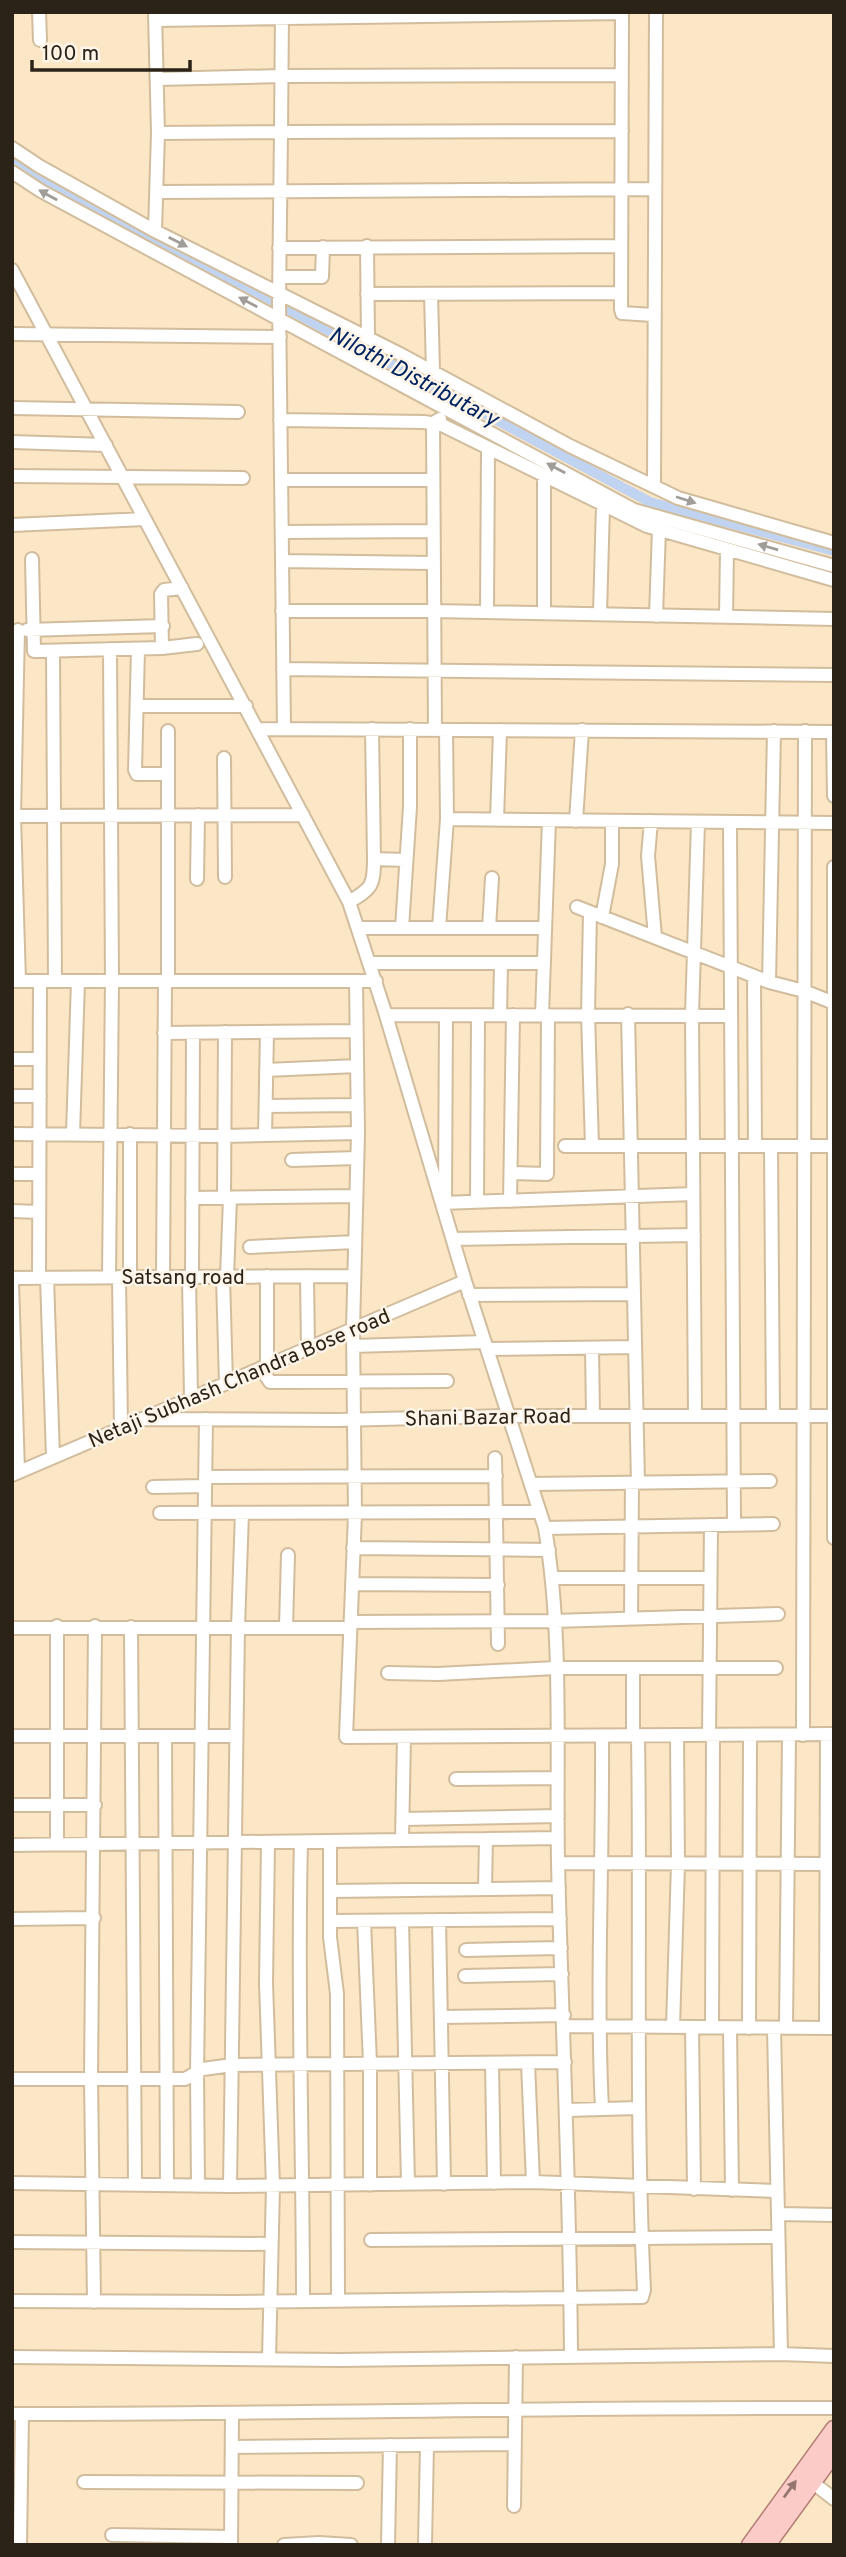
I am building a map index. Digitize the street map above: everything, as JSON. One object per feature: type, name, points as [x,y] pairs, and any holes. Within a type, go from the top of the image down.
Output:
[{"type":"main road","points":[[750,2545],[834,2429]]},
{"type":"main road","points":[[767,2545],[834,2453]]},
{"type":"street","points":[[39,12],[40,40]]},
{"type":"street","points":[[654,486],[656,12]]},
{"type":"street","points":[[155,231],[158,133],[155,16],[622,13],[622,313],[653,315]]},
{"type":"street","points":[[282,15],[279,306],[284,729]]},
{"type":"street","points":[[157,79],[622,75]]},
{"type":"street","points":[[158,133],[622,131]]},
{"type":"street","points":[[12,148],[155,231],[454,413],[634,510],[834,566]]},
{"type":"street","points":[[12,172],[41,191],[279,306],[368,337],[570,446],[678,499],[834,544]]},
{"type":"street","points":[[157,192],[654,189]]},
{"type":"street","points":[[367,246],[368,337]]},
{"type":"street","points":[[279,248],[621,246]]},
{"type":"street","points":[[280,277],[322,277],[323,247]]},
{"type":"street","points":[[12,270],[349,902],[387,1016],[469,1295],[545,1528],[552,1578],[554,1621],[558,1863],[571,2239],[571,2356]]},
{"type":"street","points":[[368,294],[620,293]]},
{"type":"street","points":[[431,294],[433,371]]},
{"type":"street","points":[[12,334],[280,337]]},
{"type":"street","points":[[12,408],[238,412]]},
{"type":"street","points":[[433,423],[454,413]]},
{"type":"street","points":[[281,420],[442,425],[603,505],[659,529],[834,580]]},
{"type":"street","points":[[433,423],[434,670],[447,819],[439,928]]},
{"type":"street","points":[[12,442],[106,446]]},
{"type":"street","points":[[487,612],[488,449]]},
{"type":"street","points":[[12,476],[243,478]]},
{"type":"street","points":[[544,476],[544,613]]},
{"type":"street","points":[[281,480],[433,480]]},
{"type":"street","points":[[600,614],[603,505]]},
{"type":"street","points":[[12,525],[145,519]]},
{"type":"street","points":[[656,616],[659,529]]},
{"type":"street","points":[[282,532],[433,531]]},
{"type":"street","points":[[726,617],[727,550]]},
{"type":"street","points":[[32,559],[34,651],[197,645]]},
{"type":"street","points":[[282,561],[433,563]]},
{"type":"street","points":[[162,648],[161,594],[164,590],[182,588]]},
{"type":"street","points":[[282,611],[434,611],[834,619]]},
{"type":"street","points":[[163,626],[15,630],[15,981],[376,981]]},
{"type":"street","points":[[110,649],[110,1134],[120,1277],[121,1428]]},
{"type":"street","points":[[138,649],[135,770],[137,774],[168,774]]},
{"type":"street","points":[[53,651],[55,981]]},
{"type":"street","points":[[283,669],[834,675]]},
{"type":"street","points":[[137,706],[246,706]]},
{"type":"street","points":[[258,729],[833,732],[834,796]]},
{"type":"street","points":[[349,902],[374,881],[372,729]]},
{"type":"street","points":[[402,928],[410,807],[410,729]]},
{"type":"street","points":[[497,820],[500,730]]},
{"type":"street","points":[[576,821],[582,730]]},
{"type":"street","points":[[163,1277],[162,1134],[168,731]]},
{"type":"street","points":[[769,982],[774,731]]},
{"type":"street","points":[[803,1735],[805,731]]},
{"type":"street","points":[[223,758],[225,877]]},
{"type":"street","points":[[13,816],[303,815]]},
{"type":"street","points":[[197,879],[198,816]]},
{"type":"street","points":[[447,819],[834,822]]},
{"type":"street","points":[[511,1173],[547,1174],[544,963],[549,821]]},
{"type":"street","points":[[592,1146],[588,1014],[596,914],[612,864],[612,821]]},
{"type":"street","points":[[651,821],[648,856],[655,937]]},
{"type":"street","points":[[695,1416],[692,1015],[698,822]]},
{"type":"street","points":[[730,822],[736,1482],[734,1525]]},
{"type":"street","points":[[374,859],[406,860]]},
{"type":"street","points":[[834,867],[834,1538]]},
{"type":"street","points":[[489,928],[492,878]]},
{"type":"street","points":[[577,907],[769,982],[804,991],[833,1003]]},
{"type":"street","points":[[359,928],[545,928]]},
{"type":"street","points":[[370,963],[544,963]]},
{"type":"street","points":[[501,963],[506,1015],[510,1200]]},
{"type":"street","points":[[754,976],[755,1146]]},
{"type":"street","points":[[40,981],[39,1212],[53,1457]]},
{"type":"street","points":[[73,1134],[78,981]]},
{"type":"street","points":[[356,981],[358,1133],[353,1329],[355,1514],[346,1737],[830,1735],[830,2028],[598,2026],[564,2020],[442,2017]]},
{"type":"street","points":[[628,1014],[636,1416],[631,1527],[631,1619]]},
{"type":"street","points":[[443,1203],[446,1015]]},
{"type":"street","points":[[477,1202],[478,1015]]},
{"type":"street","points":[[387,1016],[731,1016]]},
{"type":"street","points":[[164,1033],[356,1031]]},
{"type":"street","points":[[191,1398],[193,1032]]},
{"type":"street","points":[[225,1032],[223,1136],[227,1198],[226,1383]]},
{"type":"street","points":[[265,1135],[267,1032]]},
{"type":"street","points":[[12,1059],[40,1059]]},
{"type":"street","points":[[266,1070],[357,1066]]},
{"type":"street","points":[[12,1096],[40,1096]]},
{"type":"street","points":[[266,1106],[357,1105]]},
{"type":"street","points":[[12,1134],[223,1136],[358,1133]]},
{"type":"street","points":[[120,1277],[130,1134]]},
{"type":"street","points":[[565,1146],[833,1146]]},
{"type":"street","points":[[771,1146],[773,1416]]},
{"type":"street","points":[[292,1160],[357,1158]]},
{"type":"street","points":[[12,1174],[39,1174]]},
{"type":"street","points":[[443,1203],[693,1194]]},
{"type":"street","points":[[192,1198],[356,1196]]},
{"type":"street","points":[[12,1211],[39,1212]]},
{"type":"street","points":[[453,1239],[694,1235]]},
{"type":"street","points":[[250,1247],[355,1242]]},
{"type":"street","points":[[267,1276],[264,1367],[270,1382],[446,1381]]},
{"type":"street","points":[[307,1276],[308,1348]]},
{"type":"street","name":"Satsang road","points":[[12,1280],[354,1276]]},
{"type":"street","points":[[12,1280],[15,1474]]},
{"type":"street","name":"Netaji Subhash Chandra Bose road","points":[[15,1474],[465,1281]]},
{"type":"street","points":[[469,1295],[634,1294]]},
{"type":"street","points":[[353,1346],[635,1347]]},
{"type":"street","points":[[592,1348],[593,1416]]},
{"type":"street","name":"Shani Bazar Road","points":[[142,1419],[833,1416]]},
{"type":"street","points":[[198,2186],[197,2073],[206,1419]]},
{"type":"street","points":[[495,1458],[498,1644]]},
{"type":"street","points":[[153,1487],[205,1481],[355,1476],[496,1476]]},
{"type":"street","points":[[531,1484],[770,1481]]},
{"type":"street","points":[[160,1513],[540,1513]]},
{"type":"street","points":[[230,2186],[242,1513]]},
{"type":"street","points":[[545,1528],[773,1524]]},
{"type":"street","points":[[711,1525],[714,1864],[712,2028]]},
{"type":"street","points":[[354,1548],[549,1550]]},
{"type":"street","points":[[286,1627],[288,1555]]},
{"type":"street","points":[[552,1578],[710,1578]]},
{"type":"street","points":[[352,1584],[498,1585]]},
{"type":"street","points":[[12,1628],[286,1627],[778,1614]]},
{"type":"street","points":[[57,1626],[57,1844]]},
{"type":"street","points":[[94,2302],[91,2079],[95,1626]]},
{"type":"street","points":[[131,1626],[135,2185]]},
{"type":"street","points":[[388,1673],[438,1674],[555,1668],[776,1668]]},
{"type":"street","points":[[12,2301],[269,2302],[642,2297],[644,2290],[638,2026],[640,1864],[633,1668]]},
{"type":"street","points":[[749,2028],[750,1735]]},
{"type":"street","points":[[781,2354],[777,2191],[780,2028],[788,1864],[789,1735]]},
{"type":"street","points":[[12,1736],[236,1736]]},
{"type":"street","points":[[165,1736],[167,2185]]},
{"type":"street","points":[[673,2027],[678,1864],[677,1736]]},
{"type":"street","points":[[402,1840],[404,1737]]},
{"type":"street","points":[[602,2109],[598,2026],[603,1863],[603,1737]]},
{"type":"street","points":[[456,1779],[557,1778]]},
{"type":"street","points":[[12,1805],[94,1805]]},
{"type":"street","points":[[403,1819],[558,1816]]},
{"type":"street","points":[[12,1845],[558,1838]]},
{"type":"street","points":[[485,1839],[485,1889]]},
{"type":"street","points":[[330,1841],[330,1921],[337,1994],[338,2301]]},
{"type":"street","points":[[268,1842],[266,1983],[272,2186],[269,2359]]},
{"type":"street","points":[[301,1842],[298,1952],[302,2064],[303,2301]]},
{"type":"street","points":[[558,1863],[830,1864]]},
{"type":"street","points":[[330,1891],[559,1888]]},
{"type":"street","points":[[12,1919],[94,1918]]},
{"type":"street","points":[[330,1921],[560,1919]]},
{"type":"street","points":[[439,1920],[444,2183]]},
{"type":"street","points":[[364,1921],[370,2063],[370,2185]]},
{"type":"street","points":[[402,1921],[408,2184]]},
{"type":"street","points":[[466,1950],[561,1948]]},
{"type":"street","points":[[465,1976],[562,1974]]},
{"type":"street","points":[[692,2027],[694,2189]]},
{"type":"street","points":[[730,2028],[732,2190]]},
{"type":"street","points":[[12,2079],[185,2079],[203,2069],[232,2066],[565,2062]]},
{"type":"street","points":[[492,2063],[494,2183]]},
{"type":"street","points":[[528,2063],[533,2182]]},
{"type":"street","points":[[567,2110],[639,2108]]},
{"type":"street","points":[[12,2183],[272,2186],[533,2182],[777,2191]]},
{"type":"street","points":[[778,2214],[834,2215]]},
{"type":"street","points":[[371,2240],[778,2237]]},
{"type":"street","points":[[12,2242],[271,2244]]},
{"type":"street","points":[[12,2357],[269,2359],[781,2354],[834,2356]]},
{"type":"street","points":[[514,2506],[516,2357]]},
{"type":"street","points":[[20,2545],[16,2530],[17,2414],[515,2408],[834,2408]]},
{"type":"street","points":[[112,2535],[231,2541],[232,2413]]},
{"type":"street","points":[[232,2447],[515,2444]]},
{"type":"street","points":[[388,2545],[390,2445]]},
{"type":"street","points":[[425,2545],[427,2445]]},
{"type":"street","points":[[84,2482],[357,2483]]},
{"type":"street","points":[[812,2482],[834,2498]]},
{"type":"street","points":[[284,2545],[351,2545]]},
{"type":"waterway","name":"Nilothi Distributary","points":[[12,156],[51,183],[650,502],[834,551]]}]
